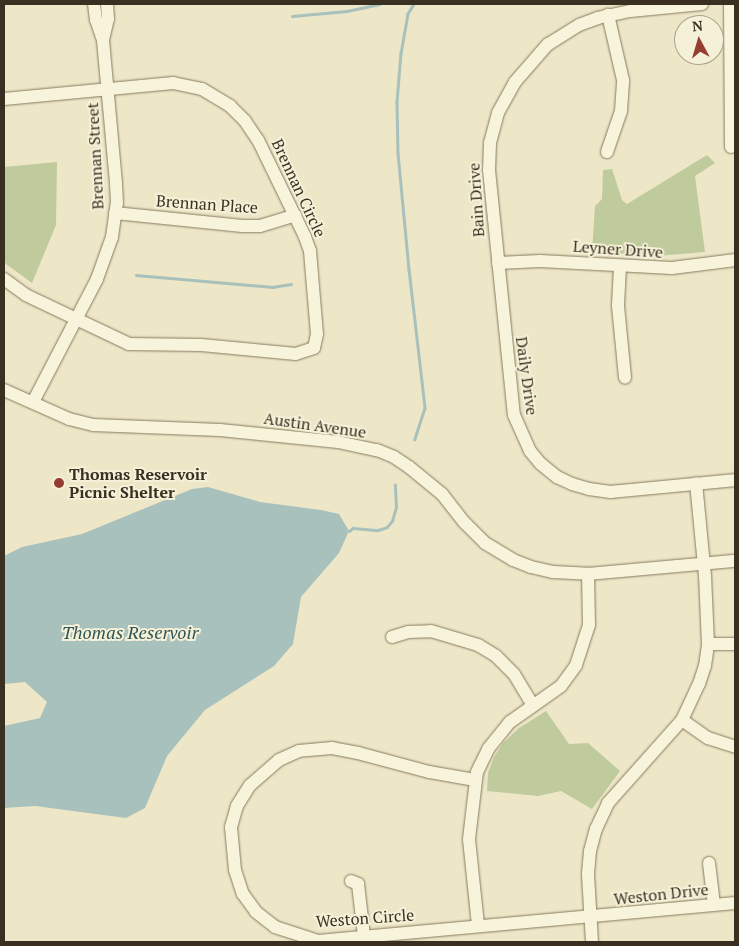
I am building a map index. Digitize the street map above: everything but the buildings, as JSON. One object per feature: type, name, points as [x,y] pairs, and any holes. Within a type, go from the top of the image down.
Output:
[{"type":"street","name":"Brennan Street","points":[[33,402],[105,263],[115,213],[116,183],[108,89],[103,40],[96,20],[94,4]]},
{"type":"street","name":"Brennan Street","points":[[103,40],[108,19],[107,4]]},
{"type":"street","name":"Bain Drive","points":[[498,263],[488,170],[490,143],[498,114],[515,82],[548,44],[579,25],[608,15],[630,11],[702,4]]},
{"type":"street","points":[[730,4],[731,147]]},
{"type":"street","points":[[607,152],[621,111],[623,80],[608,15]]},
{"type":"street","name":"Brennan Circle","points":[[4,100],[173,83],[202,89],[230,106],[245,121],[258,140],[295,215],[310,252],[317,334],[314,348],[296,354],[201,345],[129,344],[26,296],[4,278]]},
{"type":"street","name":"Brennan Place","points":[[115,213],[242,226],[260,226],[295,215]]},
{"type":"street","name":"Leyner Drive","points":[[498,263],[540,261],[620,267],[672,268],[735,260]]},
{"type":"street","name":"Daily Drive","points":[[498,263],[514,415],[530,451],[541,464],[564,481],[589,490],[611,492],[735,480]]},
{"type":"street","points":[[620,267],[618,306],[625,378]]},
{"type":"street","name":"Austin Avenue","points":[[4,390],[69,419],[93,425],[220,430],[338,442],[368,448],[394,457],[410,467],[442,494],[465,523],[485,543],[513,560],[553,572],[588,574],[735,561]]},
{"type":"street","points":[[592,942],[588,874],[590,851],[596,829],[608,803],[682,720],[699,684],[708,644],[704,564],[696,483]]},
{"type":"street","points":[[478,925],[469,839],[475,780],[488,749],[510,722],[560,686],[580,656],[589,625],[588,574]]},
{"type":"street","points":[[392,637],[408,632],[431,631],[478,645],[496,656],[514,674],[533,706]]},
{"type":"street","points":[[708,644],[735,644]]},
{"type":"street","points":[[682,720],[708,738],[735,747]]},
{"type":"street","name":"Weston Circle","points":[[475,780],[429,772],[332,748],[299,752],[279,760],[250,785],[237,806],[231,827],[235,870],[243,894],[256,912],[275,927],[318,941],[589,916]]},
{"type":"street","points":[[710,863],[714,905]]},
{"type":"street","points":[[351,881],[358,884],[364,936]]},
{"type":"street","name":"Weston Drive","points":[[589,916],[735,903]]},
{"type":"green space","points":[[707,155],[715,163],[695,176],[705,252],[656,256],[592,252],[595,206],[602,199],[603,170],[612,169],[622,200],[627,204]]},
{"type":"green space","points":[[57,162],[56,225],[32,283],[6,264],[4,260],[4,167]]},
{"type":"green space","points":[[546,711],[569,744],[588,743],[620,771],[592,809],[561,791],[538,796],[487,791],[488,773],[494,757],[503,743],[519,728]]},
{"type":"water","name":"Thomas Reservoir","points":[[208,487],[260,502],[339,514],[349,531],[339,553],[301,597],[293,644],[274,666],[205,710],[167,756],[145,808],[126,818],[35,806],[4,808],[4,726],[40,718],[47,702],[25,682],[4,684],[4,556],[22,547],[82,534],[192,489]]},
{"type":"waterway","points":[[292,16],[347,11],[379,4]]},
{"type":"waterway","points":[[414,4],[408,14],[401,53],[397,102],[398,153],[425,408],[415,439]]},
{"type":"waterway","points":[[136,275],[272,287],[291,284]]},
{"type":"waterway","points":[[349,531],[353,528],[378,530],[387,527],[392,521],[396,507],[395,485]]},
{"type":"place","name":"Thomas Reservoir Picnic Shelter","points":[[59,483]]}]
